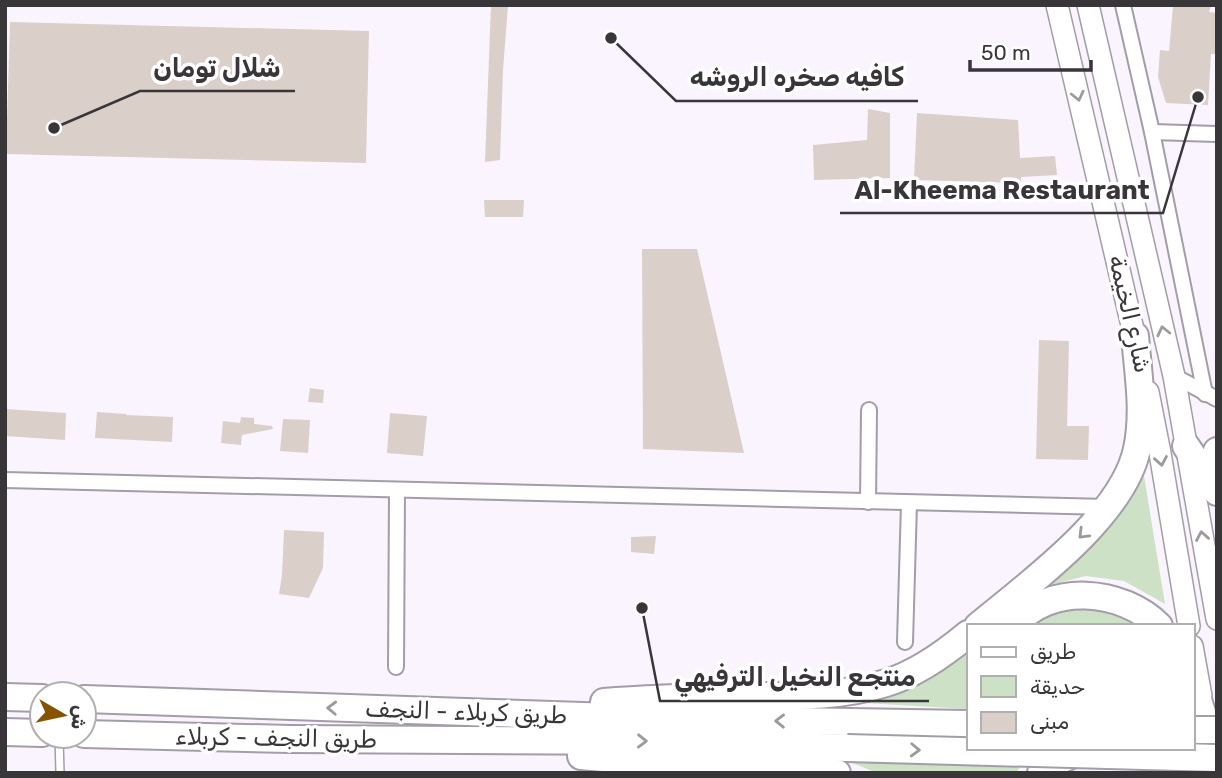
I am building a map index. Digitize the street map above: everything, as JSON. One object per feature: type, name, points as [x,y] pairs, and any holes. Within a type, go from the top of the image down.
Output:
[{"type":"highway","points":[[980,624],[1067,551],[1108,507],[1128,476],[1137,450],[1140,428],[1135,336]]},
{"type":"highway","points":[[1205,462],[1207,496]]},
{"type":"highway","points":[[1016,624],[1034,607],[1059,599],[1091,596],[1131,606],[1157,624]]},
{"type":"highway","points":[[449,711],[621,701],[830,694],[867,688],[899,678],[948,651],[967,635]]},
{"type":"highway","points":[[1194,688],[1205,727]]},
{"type":"highway","points":[[5,697],[28,698]]},
{"type":"highway","name":"طريق کربلاء - النجف","points":[[98,699],[673,719],[847,735]]},
{"type":"highway","points":[[847,735],[967,724]]},
{"type":"highway","points":[[5,732],[28,733]]},
{"type":"highway","name":"طريق النجف - کربلاء","points":[[98,734],[290,739],[648,741],[847,735]]},
{"type":"highway","points":[[847,735],[967,746]]},
{"type":"highway","points":[[447,740],[592,758],[788,767],[837,773]]},
{"type":"highway","points":[[1016,750],[1211,765]]},
{"type":"highway","points":[[1041,773],[1055,762],[1072,755]]},
{"type":"street","name":"شارع الخيمة","points":[[1057,5],[1160,453],[1189,624]]},
{"type":"street","name":"شارع الخيمة","points":[[1088,5],[1174,376],[1205,462]]},
{"type":"street","points":[[1123,5],[1211,396]]},
{"type":"street","points":[[1152,132],[1217,134]]},
{"type":"street","points":[[1174,376],[1211,396]]},
{"type":"street","points":[[868,502],[869,410]]},
{"type":"street","points":[[1205,462],[1207,448],[1217,439]]},
{"type":"street","points":[[5,480],[1108,507]]},
{"type":"street","points":[[396,667],[397,491]]},
{"type":"street","points":[[1207,496],[1217,619]]},
{"type":"street","points":[[905,642],[909,503]]},
{"type":"street","points":[[1194,658],[1205,727]]},
{"type":"lane","points":[[59,750],[60,773]]},
{"type":"green space","points":[[1144,476],[1165,604],[1124,581],[1086,576],[1041,587],[1102,532]]},
{"type":"green space","points":[[1078,607],[1103,608],[1125,615],[1136,624],[1032,624],[1044,614]]},
{"type":"green space","points":[[967,643],[967,709],[847,702]]},
{"type":"green space","points":[[848,761],[1022,764],[1016,773],[877,773]]},
{"type":"building","points":[[491,5],[508,5],[500,160],[485,162]]},
{"type":"building","points":[[1173,6],[1211,6],[1209,12],[1217,13],[1217,54],[1211,54],[1208,105],[1166,103],[1158,77],[1160,50],[1169,51]]},
{"type":"building","points":[[10,22],[369,31],[366,163],[6,154]]},
{"type":"building","points":[[868,109],[890,113],[890,178],[814,180],[813,145],[867,140]]},
{"type":"building","points":[[917,113],[1018,120],[1020,158],[1055,156],[1057,175],[1021,177],[1021,183],[914,180]]},
{"type":"building","points":[[484,200],[524,200],[523,217],[485,217]]},
{"type":"building","points":[[642,249],[697,249],[744,453],[643,449]]},
{"type":"building","points":[[1039,340],[1069,341],[1067,426],[1089,426],[1088,460],[1036,459]]},
{"type":"building","points":[[310,388],[324,390],[323,403],[308,402]]},
{"type":"building","points":[[5,409],[66,413],[65,440],[5,436]]},
{"type":"building","points":[[97,412],[173,417],[172,442],[95,438]]},
{"type":"building","points":[[390,413],[427,416],[423,456],[387,453]]},
{"type":"building","points":[[241,417],[254,418],[254,424],[272,426],[273,429],[242,435],[241,445],[221,443],[223,421],[240,423]]},
{"type":"building","points":[[283,419],[310,420],[308,453],[280,451]]},
{"type":"building","points":[[284,530],[324,532],[323,568],[309,598],[279,594]]},
{"type":"building","points":[[656,536],[654,554],[631,552],[631,537]]},
{"type":"place","name":"كافيه صخره الروشه","points":[[611,38]]},
{"type":"place","name":"Al-Kheema Restaurant","points":[[1198,97]]},
{"type":"place","name":"شلال تومان","points":[[54,128]]},
{"type":"place","name":"منتجع النخيل الترفيهي","points":[[642,608]]}]
